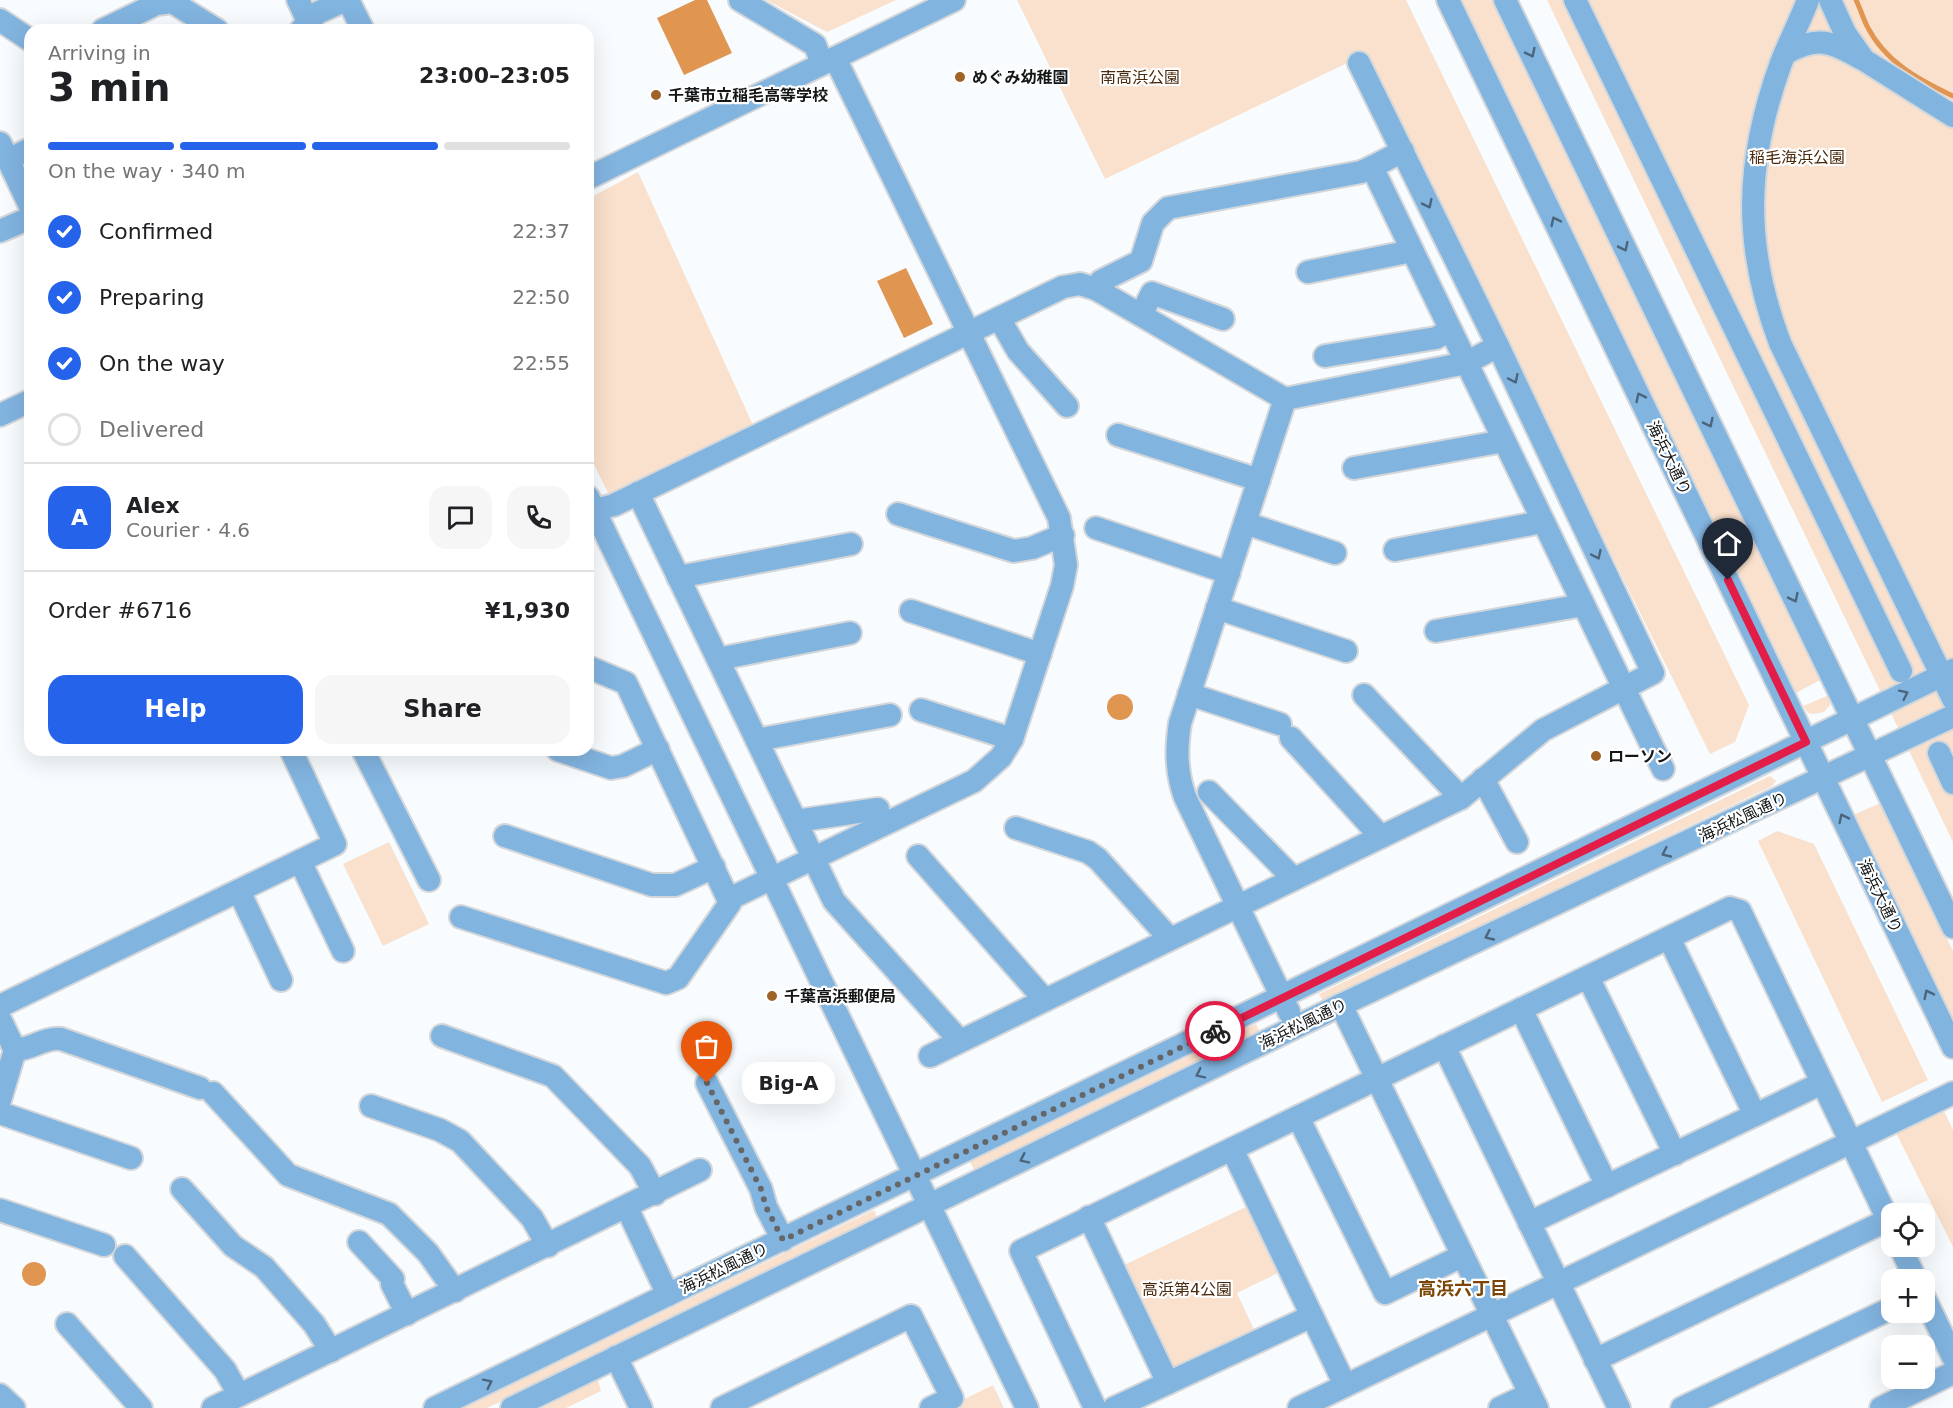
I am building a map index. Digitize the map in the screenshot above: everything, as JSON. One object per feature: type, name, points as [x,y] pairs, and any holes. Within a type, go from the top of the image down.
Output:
[{"type":"street","points":[[298,0],[304,24]]},
{"type":"street","points":[[305,24],[317,13],[347,0],[360,24]]},
{"type":"street","points":[[729,899],[974,781],[1000,757],[1012,739],[1062,586],[1066,565],[1059,518],[829,61],[816,45],[740,0]]},
{"type":"street","points":[[594,175],[954,0]]},
{"type":"street","name":"海浜大通り","points":[[1448,0],[1953,1047]]},
{"type":"street","points":[[1505,0],[1753,515],[1854,718],[1953,927]]},
{"type":"street","points":[[1575,0],[1901,671]]},
{"type":"street","points":[[1808,0],[1786,52],[1762,129],[1752,205],[1752,239],[1768,310],[1780,343],[1948,673],[1953,699]]},
{"type":"street","points":[[1830,0],[1845,33],[1864,60]]},
{"type":"street","points":[[114,24],[156,4],[172,2],[207,24]]},
{"type":"street","points":[[0,20],[24,36]]},
{"type":"street","points":[[1786,52],[1804,43],[1836,44],[1953,116]]},
{"type":"street","points":[[930,1056],[1461,798],[1543,730],[1653,673],[1498,346],[1359,63]]},
{"type":"street","points":[[24,149],[4,151],[24,193]]},
{"type":"street","points":[[1098,290],[1101,280],[1141,261],[1153,223],[1168,208],[1361,172],[1403,151]]},
{"type":"street","points":[[1372,167],[1663,770]]},
{"type":"street","points":[[0,231],[24,221]]},
{"type":"street","points":[[1308,272],[1412,251]]},
{"type":"street","points":[[594,505],[638,493],[1063,287],[1080,284],[1098,290],[1285,399],[1466,363],[1498,346]]},
{"type":"street","points":[[1141,315],[1152,293],[1223,319]]},
{"type":"street","points":[[999,318],[1018,351],[1067,406]]},
{"type":"street","points":[[1325,356],[1436,338],[1450,330]]},
{"type":"street","points":[[1285,399],[1189,694],[1177,740],[1179,778],[1297,1027]]},
{"type":"street","points":[[0,415],[24,403]]},
{"type":"street","points":[[1118,435],[1258,480]]},
{"type":"street","points":[[1354,468],[1504,441]]},
{"type":"street","points":[[638,493],[834,901],[960,1041]]},
{"type":"street","points":[[594,514],[1027,1408]]},
{"type":"street","points":[[898,514],[1014,551],[1032,548],[1063,535]]},
{"type":"street","points":[[1395,550],[1542,522]]},
{"type":"street","points":[[1245,523],[1335,553]]},
{"type":"street","points":[[1096,528],[1228,573]]},
{"type":"street","points":[[678,577],[851,544]]},
{"type":"street","points":[[1436,631],[1583,605]]},
{"type":"street","points":[[1217,608],[1346,651]]},
{"type":"street","points":[[911,611],[1040,654]]},
{"type":"street","points":[[718,659],[850,633]]},
{"type":"street","points":[[461,917],[666,983],[678,978],[730,903],[626,683],[594,670]]},
{"type":"street","name":"海浜松風通り","points":[[435,1408],[1948,673]]},
{"type":"street","points":[[1189,694],[1286,731],[1381,837]]},
{"type":"street","points":[[1364,695],[1461,798]]},
{"type":"street","points":[[921,710],[1012,739]]},
{"type":"street","points":[[757,740],[891,715]]},
{"type":"street","name":"海浜松風通り","points":[[512,1408],[1341,1005],[1953,716]]},
{"type":"street","points":[[576,756],[611,768],[623,766],[658,750]]},
{"type":"street","points":[[1939,753],[1953,783]]},
{"type":"street","points":[[0,1006],[335,844],[294,756]]},
{"type":"street","points":[[366,756],[429,880]]},
{"type":"street","points":[[1483,779],[1517,842]]},
{"type":"street","points":[[1209,792],[1294,879]]},
{"type":"street","points":[[796,821],[878,809]]},
{"type":"street","points":[[1016,828],[1088,852],[1098,859],[1170,939]]},
{"type":"street","points":[[505,836],[661,886],[675,885],[714,867]]},
{"type":"street","points":[[918,856],[1045,1000]]},
{"type":"street","points":[[300,861],[343,951]]},
{"type":"street","points":[[239,891],[281,980]]},
{"type":"street","points":[[1095,1408],[1021,1251],[1730,908],[1740,911],[1881,1205]]},
{"type":"street","points":[[1669,938],[1755,1115]]},
{"type":"street","points":[[1588,976],[1675,1154]]},
{"type":"street","points":[[1341,1005],[1533,1401],[1500,1408]]},
{"type":"street","points":[[1521,1009],[1607,1186]]},
{"type":"street","points":[[0,1019],[15,1050],[0,1100]]},
{"type":"street","points":[[442,1036],[553,1076],[640,1166],[655,1194]]},
{"type":"street","points":[[15,1050],[27,1049],[51,1038],[61,1039],[207,1090],[288,1175],[389,1214],[428,1252],[455,1291]]},
{"type":"street","points":[[1444,1046],[1619,1408]]},
{"type":"street","points":[[707,1083],[761,1189],[766,1207],[783,1240]]},
{"type":"street","points":[[1530,1223],[1822,1083]]},
{"type":"street","points":[[1299,1408],[1953,1094]]},
{"type":"street","points":[[371,1106],[440,1130],[460,1141],[532,1218],[548,1246]]},
{"type":"street","points":[[0,1113],[131,1158]]},
{"type":"street","points":[[1298,1117],[1385,1293],[1462,1256]]},
{"type":"street","points":[[1232,1149],[1345,1385]]},
{"type":"street","points":[[213,1408],[247,1398],[331,1351],[627,1208],[700,1170]]},
{"type":"street","points":[[182,1189],[233,1246],[264,1267],[314,1324],[331,1351]]},
{"type":"street","points":[[627,1208],[668,1296]]},
{"type":"street","points":[[0,1210],[104,1245]]},
{"type":"street","points":[[1089,1217],[1168,1383]]},
{"type":"street","points":[[1595,1360],[1881,1228]]},
{"type":"street","points":[[359,1242],[393,1279],[392,1284],[407,1314]]},
{"type":"street","points":[[125,1256],[247,1398]]},
{"type":"street","points":[[1682,1408],[1881,1313]]},
{"type":"street","points":[[722,1408],[911,1316],[952,1398],[931,1408]]},
{"type":"street","points":[[1114,1408],[1312,1316]]},
{"type":"street","points":[[1935,1320],[1953,1357]]},
{"type":"street","points":[[66,1324],[141,1408]]},
{"type":"street","points":[[616,1357],[641,1408]]},
{"type":"street","points":[[1881,1408],[1953,1373]]},
{"type":"street","points":[[0,1395],[15,1408]]},
{"type":"green space","points":[[766,0],[896,0],[827,32]]},
{"type":"green space","name":"南高浜公園","points":[[1017,0],[1406,0],[1749,705],[1735,742],[1710,754],[1364,55],[1105,179]]},
{"type":"green space","points":[[1461,0],[1494,0],[1822,679],[1796,693]]},
{"type":"green space","name":"稲毛海浜公園","points":[[1547,0],[1953,0],[1953,842]]},
{"type":"green space","points":[[638,172],[762,445],[614,505],[594,464],[594,196]]},
{"type":"green space","points":[[1829,695],[1830,705],[1824,712],[1808,713],[1803,706]]},
{"type":"green space","points":[[1770,776],[1776,781],[1772,786],[1323,1002],[1319,994]]},
{"type":"green space","points":[[1881,803],[1953,951],[1953,1021],[1853,815]]},
{"type":"green space","points":[[1777,831],[1814,844],[1928,1080],[1882,1102],[1758,841]]},
{"type":"green space","points":[[389,842],[429,924],[383,946],[343,864]]},
{"type":"green space","points":[[1256,1024],[1260,1033],[975,1171],[970,1162]]},
{"type":"green space","points":[[1943,1109],[1953,1130],[1953,1247],[1935,1211],[1935,1203],[1931,1203],[1895,1131]]},
{"type":"green space","name":"高浜第4公園","points":[[1250,1205],[1282,1271],[1237,1293],[1256,1334],[1171,1369],[1122,1266]]},
{"type":"green space","points":[[874,1210],[878,1219],[487,1408],[464,1408]]},
{"type":"green space","points":[[598,1380],[601,1391],[566,1408],[542,1408]]},
{"type":"green space","points":[[993,1385],[1004,1408],[946,1408]]},
{"type":"shaded area","points":[[695,0],[707,0],[732,53],[684,75],[657,18]]},
{"type":"shaded area","points":[[906,268],[933,324],[904,338],[877,281]]},
{"type":"shaded area","points":[[1120,694],[1129,698],[1133,707],[1129,716],[1120,720],[1111,716],[1107,707],[1111,698]]},
{"type":"shaded area","points":[[34,1262],[42,1266],[46,1274],[42,1282],[34,1286],[26,1282],[22,1274],[26,1266]]},
{"type":"waterway","points":[[1856,0],[1874,39],[1893,60],[1916,76],[1953,96]]},
{"type":"way so far","points":[[707,1083],[761,1189],[766,1207],[783,1240],[1215,1031]]},
{"type":"place","name":"めぐみ幼稚園","points":[[960,77]]},
{"type":"place","name":"千葉市立稲毛高等学校","points":[[656,95]]},
{"type":"place","name":"ローソン","points":[[1596,756]]},
{"type":"place","name":"千葉高浜郵便局","points":[[772,996]]},
{"type":"place","name":"Big-A","points":[[707,1083]]},
{"type":"district","name":"高浜六丁目","points":[[1463,1288]]},
{"type":"route","points":[[1215,1031],[1806,742],[1728,580]]}]
